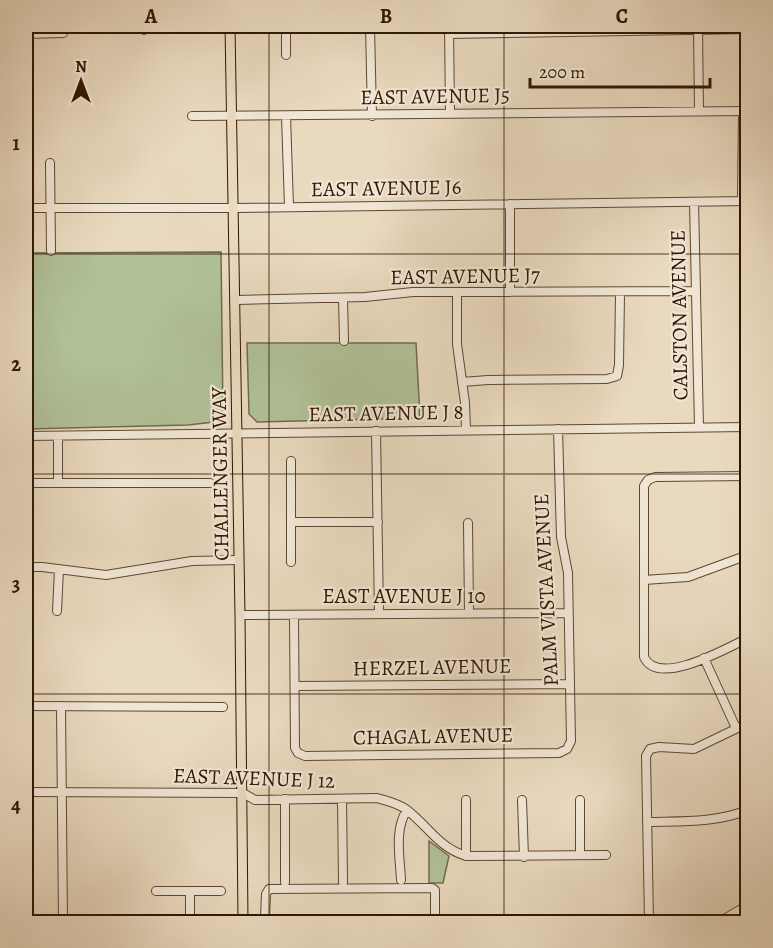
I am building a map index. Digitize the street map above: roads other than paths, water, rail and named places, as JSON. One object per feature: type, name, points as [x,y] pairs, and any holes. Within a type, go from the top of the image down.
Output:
[{"type":"main road","name":"CHALLENGER WAY","points":[[230,26],[240,560],[243,922]]},
{"type":"street","points":[[286,26],[286,55]]},
{"type":"street","points":[[370,26],[372,116]]},
{"type":"street","points":[[450,114],[449,30],[698,27],[747,29]]},
{"type":"street","points":[[698,27],[699,111]]},
{"type":"street","points":[[26,34],[63,29]]},
{"type":"street","name":"EAST AVENUE J5","points":[[192,116],[745,111]]},
{"type":"street","points":[[745,111],[745,201]]},
{"type":"street","points":[[286,116],[289,207]]},
{"type":"street","points":[[50,163],[51,251]]},
{"type":"street","name":"EAST AVENUE J6","points":[[26,208],[233,208],[745,201]]},
{"type":"street","name":"CALSTON AVENUE","points":[[694,202],[699,428]]},
{"type":"street","points":[[510,204],[510,292]]},
{"type":"street","name":"EAST AVENUE J7","points":[[236,300],[343,298],[413,292],[695,291]]},
{"type":"street","points":[[457,292],[457,344],[466,430]]},
{"type":"street","points":[[462,382],[607,379],[617,376],[620,293]]},
{"type":"street","points":[[343,298],[344,341]]},
{"type":"street","name":"EAST AVENUE J 8","points":[[26,436],[747,427]]},
{"type":"street","name":"PALM VISTA AVENUE","points":[[558,429],[561,537],[568,573],[571,741],[567,749]]},
{"type":"street","points":[[376,431],[379,614]]},
{"type":"street","points":[[58,437],[58,483]]},
{"type":"street","points":[[291,461],[291,562]]},
{"type":"street","points":[[747,476],[655,477],[648,480],[644,486],[644,657],[647,664],[653,668],[685,667],[747,638]]},
{"type":"street","points":[[26,483],[210,483]]},
{"type":"street","points":[[291,522],[378,522]]},
{"type":"street","points":[[468,523],[469,614]]},
{"type":"street","points":[[644,580],[688,577],[747,555]]},
{"type":"street","points":[[26,567],[106,575],[192,561],[240,560]]},
{"type":"street","points":[[57,611],[59,569]]},
{"type":"street","name":"EAST AVENUE J 10","points":[[240,615],[568,613]]},
{"type":"street","points":[[294,615],[295,686]]},
{"type":"street","points":[[704,658],[736,728]]},
{"type":"street","name":"HERZEL AVENUE","points":[[295,686],[569,684]]},
{"type":"street","name":"CHAGAL AVENUE","points":[[295,686],[295,748],[298,753],[305,756],[559,753],[567,749]]},
{"type":"street","points":[[26,706],[223,706]]},
{"type":"street","points":[[61,706],[63,922]]},
{"type":"street","points":[[649,922],[646,756],[650,749],[659,747],[694,749],[747,723]]},
{"type":"street","name":"EAST AVENUE J 12","points":[[26,792],[243,793],[255,800],[376,798],[393,802],[407,810],[440,843],[453,852],[466,856],[606,855]]},
{"type":"street","points":[[285,799],[285,882]]},
{"type":"street","points":[[342,799],[343,882]]},
{"type":"street","points":[[466,800],[466,856]]},
{"type":"street","points":[[522,801],[524,857]]},
{"type":"street","points":[[580,801],[580,855]]},
{"type":"street","points":[[401,880],[399,831],[401,818],[407,810]]},
{"type":"street","points":[[647,822],[706,820],[730,817],[747,810]]},
{"type":"street","points":[[243,922],[261,921],[265,918],[266,894],[269,890],[432,888],[435,890],[435,922]]},
{"type":"street","points":[[156,891],[221,891]]},
{"type":"street","points":[[190,891],[190,922]]},
{"type":"street","points":[[726,918],[747,905]]}]
